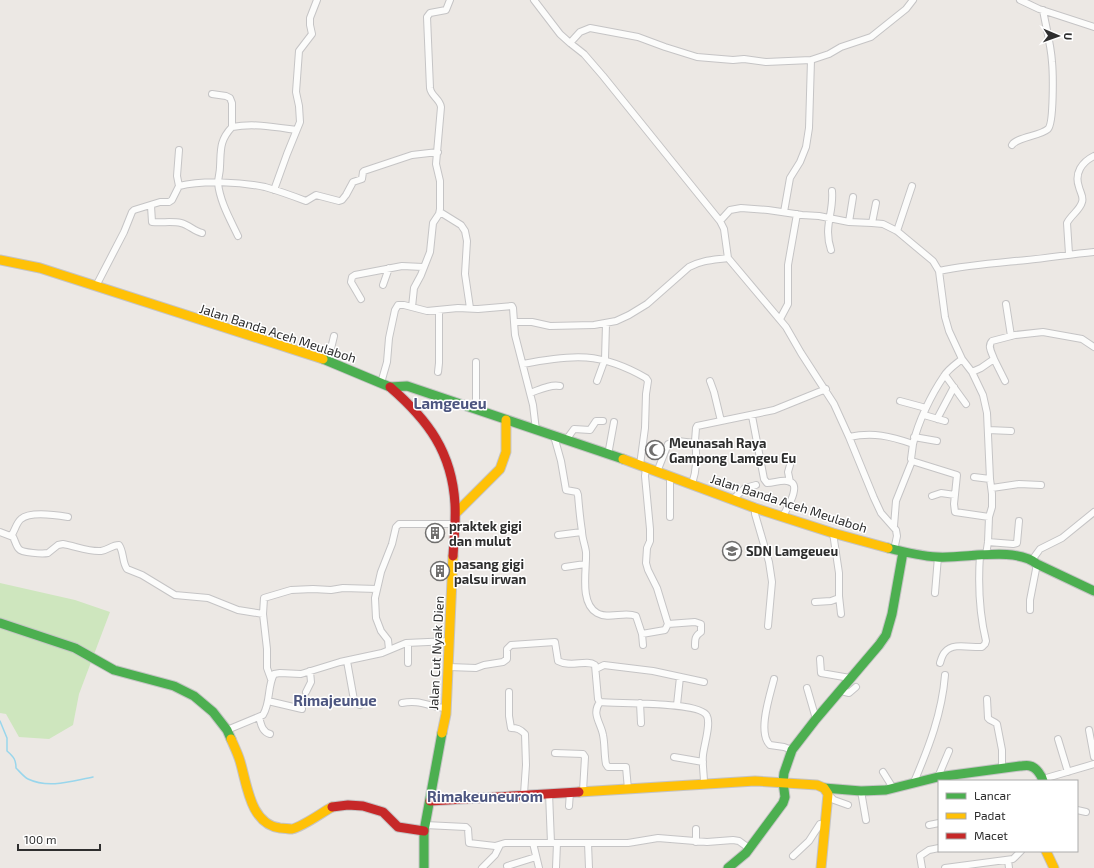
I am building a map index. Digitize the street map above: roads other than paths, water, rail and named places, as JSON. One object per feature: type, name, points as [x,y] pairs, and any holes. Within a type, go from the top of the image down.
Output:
[{"type":"main road","name":"Jalan Banda Aceh Meulaboh","points":[[0,260],[32,266],[328,361],[390,387],[407,386],[643,466],[755,508],[833,533],[898,551],[938,557],[983,555],[1020,556],[1094,591]]},
{"type":"main road","name":"Jalan Cut Nyak Dien","points":[[390,387],[407,401],[433,434],[443,452],[452,480],[456,513],[446,708],[440,751],[424,828],[424,868]]},
{"type":"main road","points":[[456,513],[503,465],[506,458],[506,420]]},
{"type":"main road","points":[[728,868],[750,849],[783,803],[785,797],[787,761],[792,750],[816,719],[843,690],[850,678],[886,635],[892,614],[898,551]]},
{"type":"main road","points":[[0,623],[75,648],[114,670],[174,686],[194,696],[213,712],[227,730],[240,761],[256,812],[266,822],[275,827],[291,829],[299,826],[333,806],[348,805],[362,806],[383,812],[398,828],[424,828]]},
{"type":"main road","points":[[430,800],[755,780],[818,785],[826,791],[886,790],[938,777],[950,779],[967,778],[1002,768],[1020,766],[1031,766],[1043,780]]},
{"type":"main road","points":[[821,868],[825,826],[826,791]]},
{"type":"main road","points":[[1046,852],[1054,868]]},
{"type":"street","points":[[274,190],[301,120],[296,92],[299,51],[312,34],[310,18],[317,0]]},
{"type":"street","points":[[412,307],[414,288],[431,250],[433,223],[440,212],[440,186],[436,164],[441,103],[431,93],[430,88],[427,17],[430,13],[446,10],[450,0]]},
{"type":"street","points":[[534,0],[552,24],[570,43],[584,54],[603,76],[720,221],[724,229],[728,258],[780,319],[826,389],[849,436],[881,513],[894,526],[897,533],[898,551]]},
{"type":"street","points":[[570,43],[580,32],[590,28],[638,37],[697,57],[734,60],[744,59],[766,62],[811,60],[871,37],[906,9],[913,0]]},
{"type":"street","points":[[1020,0],[1043,10],[1094,27]]},
{"type":"street","points":[[1012,145],[1016,141],[1040,134],[1049,128],[1051,124],[1052,62],[1043,10]]},
{"type":"street","points":[[784,212],[790,178],[800,162],[806,145],[809,128],[811,60]]},
{"type":"street","points":[[212,94],[226,96],[230,98],[232,103],[232,127],[226,135],[221,147],[218,182],[226,211],[238,236]]},
{"type":"street","points":[[232,127],[252,125],[296,130]]},
{"type":"street","points":[[96,286],[124,232],[132,212],[136,209],[151,206],[160,202],[170,202],[179,186],[177,176],[179,150]]},
{"type":"street","points":[[179,186],[186,184],[218,182],[255,186],[274,190],[306,201],[316,195],[340,201],[352,186],[353,182],[362,179],[364,171],[412,155],[438,152]]},
{"type":"street","points":[[1069,254],[1067,223],[1080,206],[1083,199],[1077,183],[1079,170],[1087,160],[1094,156]]},
{"type":"street","points":[[897,231],[912,186]]},
{"type":"street","points":[[831,250],[827,233],[832,191]]},
{"type":"street","points":[[849,222],[853,196]]},
{"type":"street","points":[[872,222],[876,203]]},
{"type":"street","points":[[151,206],[152,222],[185,224],[195,231],[202,233]]},
{"type":"street","points":[[720,221],[727,212],[732,209],[768,210],[829,217],[849,222],[872,222],[883,224],[897,231],[933,261],[939,271],[945,317],[949,330],[962,359],[972,372],[983,395],[987,413],[990,479],[992,488],[992,507],[989,517],[988,542],[983,555],[978,582],[979,603],[986,641],[982,647],[955,646],[949,648],[944,652],[940,664]]},
{"type":"street","points":[[440,212],[461,225],[464,231],[467,241],[465,274],[470,308]]},
{"type":"street","points":[[780,319],[788,304],[788,265],[797,214]]},
{"type":"street","points":[[939,271],[970,265],[1094,252]]},
{"type":"street","points":[[514,322],[532,322],[550,326],[606,324],[628,316],[647,304],[689,267],[696,263],[728,258]]},
{"type":"street","points":[[361,299],[351,282],[352,277],[389,268],[404,266],[424,267]]},
{"type":"street","points":[[383,285],[389,268]]},
{"type":"street","points":[[1006,304],[1010,336]]},
{"type":"street","points":[[381,383],[387,362],[389,338],[396,307],[400,305],[424,311],[512,306],[515,335],[524,364],[536,430]]},
{"type":"street","points":[[438,372],[440,363],[439,310]]},
{"type":"street","points":[[597,381],[605,359],[606,324]]},
{"type":"street","points":[[1005,381],[990,347],[990,342],[992,340],[1034,332],[1043,332],[1082,339],[1094,348]]},
{"type":"street","points":[[328,361],[334,336]]},
{"type":"street","points":[[524,364],[554,358],[583,357],[605,359],[630,368],[648,379],[643,466],[650,530],[650,541],[646,562],[648,570],[657,588],[668,624],[665,630],[642,634]]},
{"type":"street","points":[[894,526],[896,501],[912,461],[914,437],[925,411],[945,375],[962,359]]},
{"type":"street","points":[[972,372],[994,359]]},
{"type":"street","points":[[476,362],[476,409]]},
{"type":"street","points":[[945,375],[966,404]]},
{"type":"street","points":[[710,381],[721,421]]},
{"type":"street","points":[[530,393],[548,387],[560,386]]},
{"type":"street","points":[[937,419],[954,387]]},
{"type":"street","points":[[692,484],[697,467],[695,442],[696,427],[774,410],[826,389]]},
{"type":"street","points":[[900,401],[925,411],[937,419],[945,421]]},
{"type":"street","points":[[752,416],[764,479],[767,482],[790,482]]},
{"type":"street","points":[[566,440],[574,430],[590,430],[596,421],[603,421]]},
{"type":"street","points":[[608,455],[614,422]]},
{"type":"street","points":[[988,430],[1011,431]]},
{"type":"street","points":[[849,436],[864,434],[882,435],[913,444]]},
{"type":"street","points":[[554,436],[566,490],[575,491],[578,495],[586,554],[586,598],[596,613],[611,616],[630,614],[636,616],[642,634],[643,645]]},
{"type":"street","points":[[914,437],[937,441]]},
{"type":"street","points":[[657,472],[668,444],[674,442],[693,444],[695,442]]},
{"type":"street","points":[[912,461],[956,475],[954,504],[955,512],[989,517]]},
{"type":"street","points":[[783,516],[794,495],[794,486],[790,482],[788,472],[790,465]]},
{"type":"street","points":[[670,476],[670,517]]},
{"type":"street","points":[[974,477],[990,479]]},
{"type":"street","points":[[992,488],[1019,484],[1041,485]]},
{"type":"street","points":[[732,500],[744,488],[756,485]]},
{"type":"street","points":[[932,496],[941,493],[955,495]]},
{"type":"street","points":[[755,508],[755,514],[770,562],[772,582],[768,626]]},
{"type":"street","points":[[1030,610],[1035,562],[1040,549],[1062,538],[1094,512]]},
{"type":"street","points":[[11,536],[15,531],[19,520],[23,518],[40,514],[68,517]]},
{"type":"street","points":[[988,542],[1017,543],[1019,521]]},
{"type":"street","points":[[389,649],[388,640],[381,631],[376,618],[375,598],[396,527],[399,524],[455,524]]},
{"type":"street","points":[[0,532],[13,537],[20,550],[45,554],[58,545],[63,544],[99,551],[119,545],[127,569],[149,579],[167,591],[179,596],[208,598],[238,610],[263,614]]},
{"type":"street","points":[[558,535],[582,532]]},
{"type":"street","points":[[833,533],[839,573],[839,598],[841,614]]},
{"type":"street","points":[[935,593],[938,557]]},
{"type":"street","points":[[566,567],[585,564]]},
{"type":"street","points":[[271,679],[267,668],[263,614],[264,598],[291,590],[331,590],[342,588],[377,589]]},
{"type":"street","points":[[815,602],[836,600],[839,598]]},
{"type":"street","points":[[668,624],[699,622],[701,624],[701,632],[695,639],[695,646]]},
{"type":"street","points":[[227,730],[259,717],[265,711],[271,679],[274,674],[301,674],[347,661],[382,654],[389,649],[408,643],[450,641]]},
{"type":"street","points":[[449,667],[476,668],[503,662],[507,659],[508,646],[555,642],[558,661],[572,665],[592,663],[595,665],[598,699],[600,702]]},
{"type":"street","points":[[408,643],[408,663]]},
{"type":"street","points":[[820,659],[821,673],[850,678]]},
{"type":"street","points":[[347,661],[354,700],[355,703],[360,705]]},
{"type":"street","points":[[596,669],[604,666],[653,671],[704,682]]},
{"type":"street","points":[[306,692],[311,682],[310,671]]},
{"type":"street","points":[[914,782],[935,729],[943,696],[945,675]]},
{"type":"street","points":[[677,705],[680,677]]},
{"type":"street","points":[[774,679],[765,714],[765,738],[770,745],[792,750]]},
{"type":"street","points":[[843,690],[847,693],[851,692],[856,687]]},
{"type":"street","points":[[807,688],[816,719]]},
{"type":"street","points":[[509,692],[509,716],[511,728],[518,728],[525,734],[526,764],[524,794]]},
{"type":"street","points":[[987,699],[988,718],[995,721],[997,724],[1002,750],[1002,768]]},
{"type":"street","points":[[268,701],[302,710]]},
{"type":"street","points":[[402,703],[421,702],[434,707],[446,708]]},
{"type":"street","points":[[600,702],[677,705],[701,710],[707,714],[708,723],[703,762],[704,783]]},
{"type":"street","points":[[600,702],[597,707],[596,716],[603,734],[606,764],[608,767],[626,767],[628,789]]},
{"type":"street","points":[[640,703],[641,723]]},
{"type":"street","points":[[259,717],[264,731],[270,734]]},
{"type":"street","points":[[1089,730],[1094,757]]},
{"type":"street","points":[[1058,739],[1068,772]]},
{"type":"street","points":[[938,777],[949,751]]},
{"type":"street","points":[[555,753],[583,754],[585,757],[583,791]]},
{"type":"street","points":[[674,757],[703,762]]},
{"type":"street","points":[[1043,780],[1094,764]]},
{"type":"street","points":[[883,772],[893,788]]},
{"type":"street","points":[[826,791],[834,800],[848,805]]},
{"type":"street","points":[[861,791],[866,820]]},
{"type":"street","points":[[569,806],[570,792]]},
{"type":"street","points":[[549,793],[556,868]]},
{"type":"street","points":[[1078,810],[1086,812]]},
{"type":"street","points":[[929,825],[938,823]]},
{"type":"street","points":[[793,856],[809,841],[820,824],[825,826]]},
{"type":"street","points":[[424,828],[466,827],[468,829],[469,843],[495,846],[505,843],[628,843],[658,838],[696,842],[733,840],[744,844],[750,849]]},
{"type":"street","points":[[696,829],[696,842]]},
{"type":"street","points":[[533,843],[539,868]]},
{"type":"street","points":[[588,843],[589,868]]},
{"type":"street","points":[[484,867],[495,855],[500,845]]},
{"type":"street","points":[[922,868],[920,856],[929,850],[938,848]]},
{"type":"street","points":[[945,868],[984,866],[1016,858],[1020,852]]},
{"type":"street","points":[[507,866],[536,857]]},
{"type":"street","points":[[1008,860],[1009,868]]},
{"type":"waterway","points":[[0,721],[7,738],[7,751],[14,759],[16,768],[26,778],[36,782],[52,784],[93,777]]},
{"type":"place","name":"Meunasah Raya Gampong Lamgeu Eu","points":[[655,450]]},
{"type":"place","name":"praktek gigi dan mulut","points":[[435,533]]},
{"type":"place","name":"SDN Lamgeueu","points":[[732,551]]},
{"type":"place","name":"pasang gigi palsu irwan","points":[[440,571]]},
{"type":"district","name":"Lamgeueu","points":[[450,404]]},
{"type":"district","name":"Rimajeunue","points":[[335,701]]},
{"type":"district","name":"Rimakeuneurom","points":[[485,797]]}]
